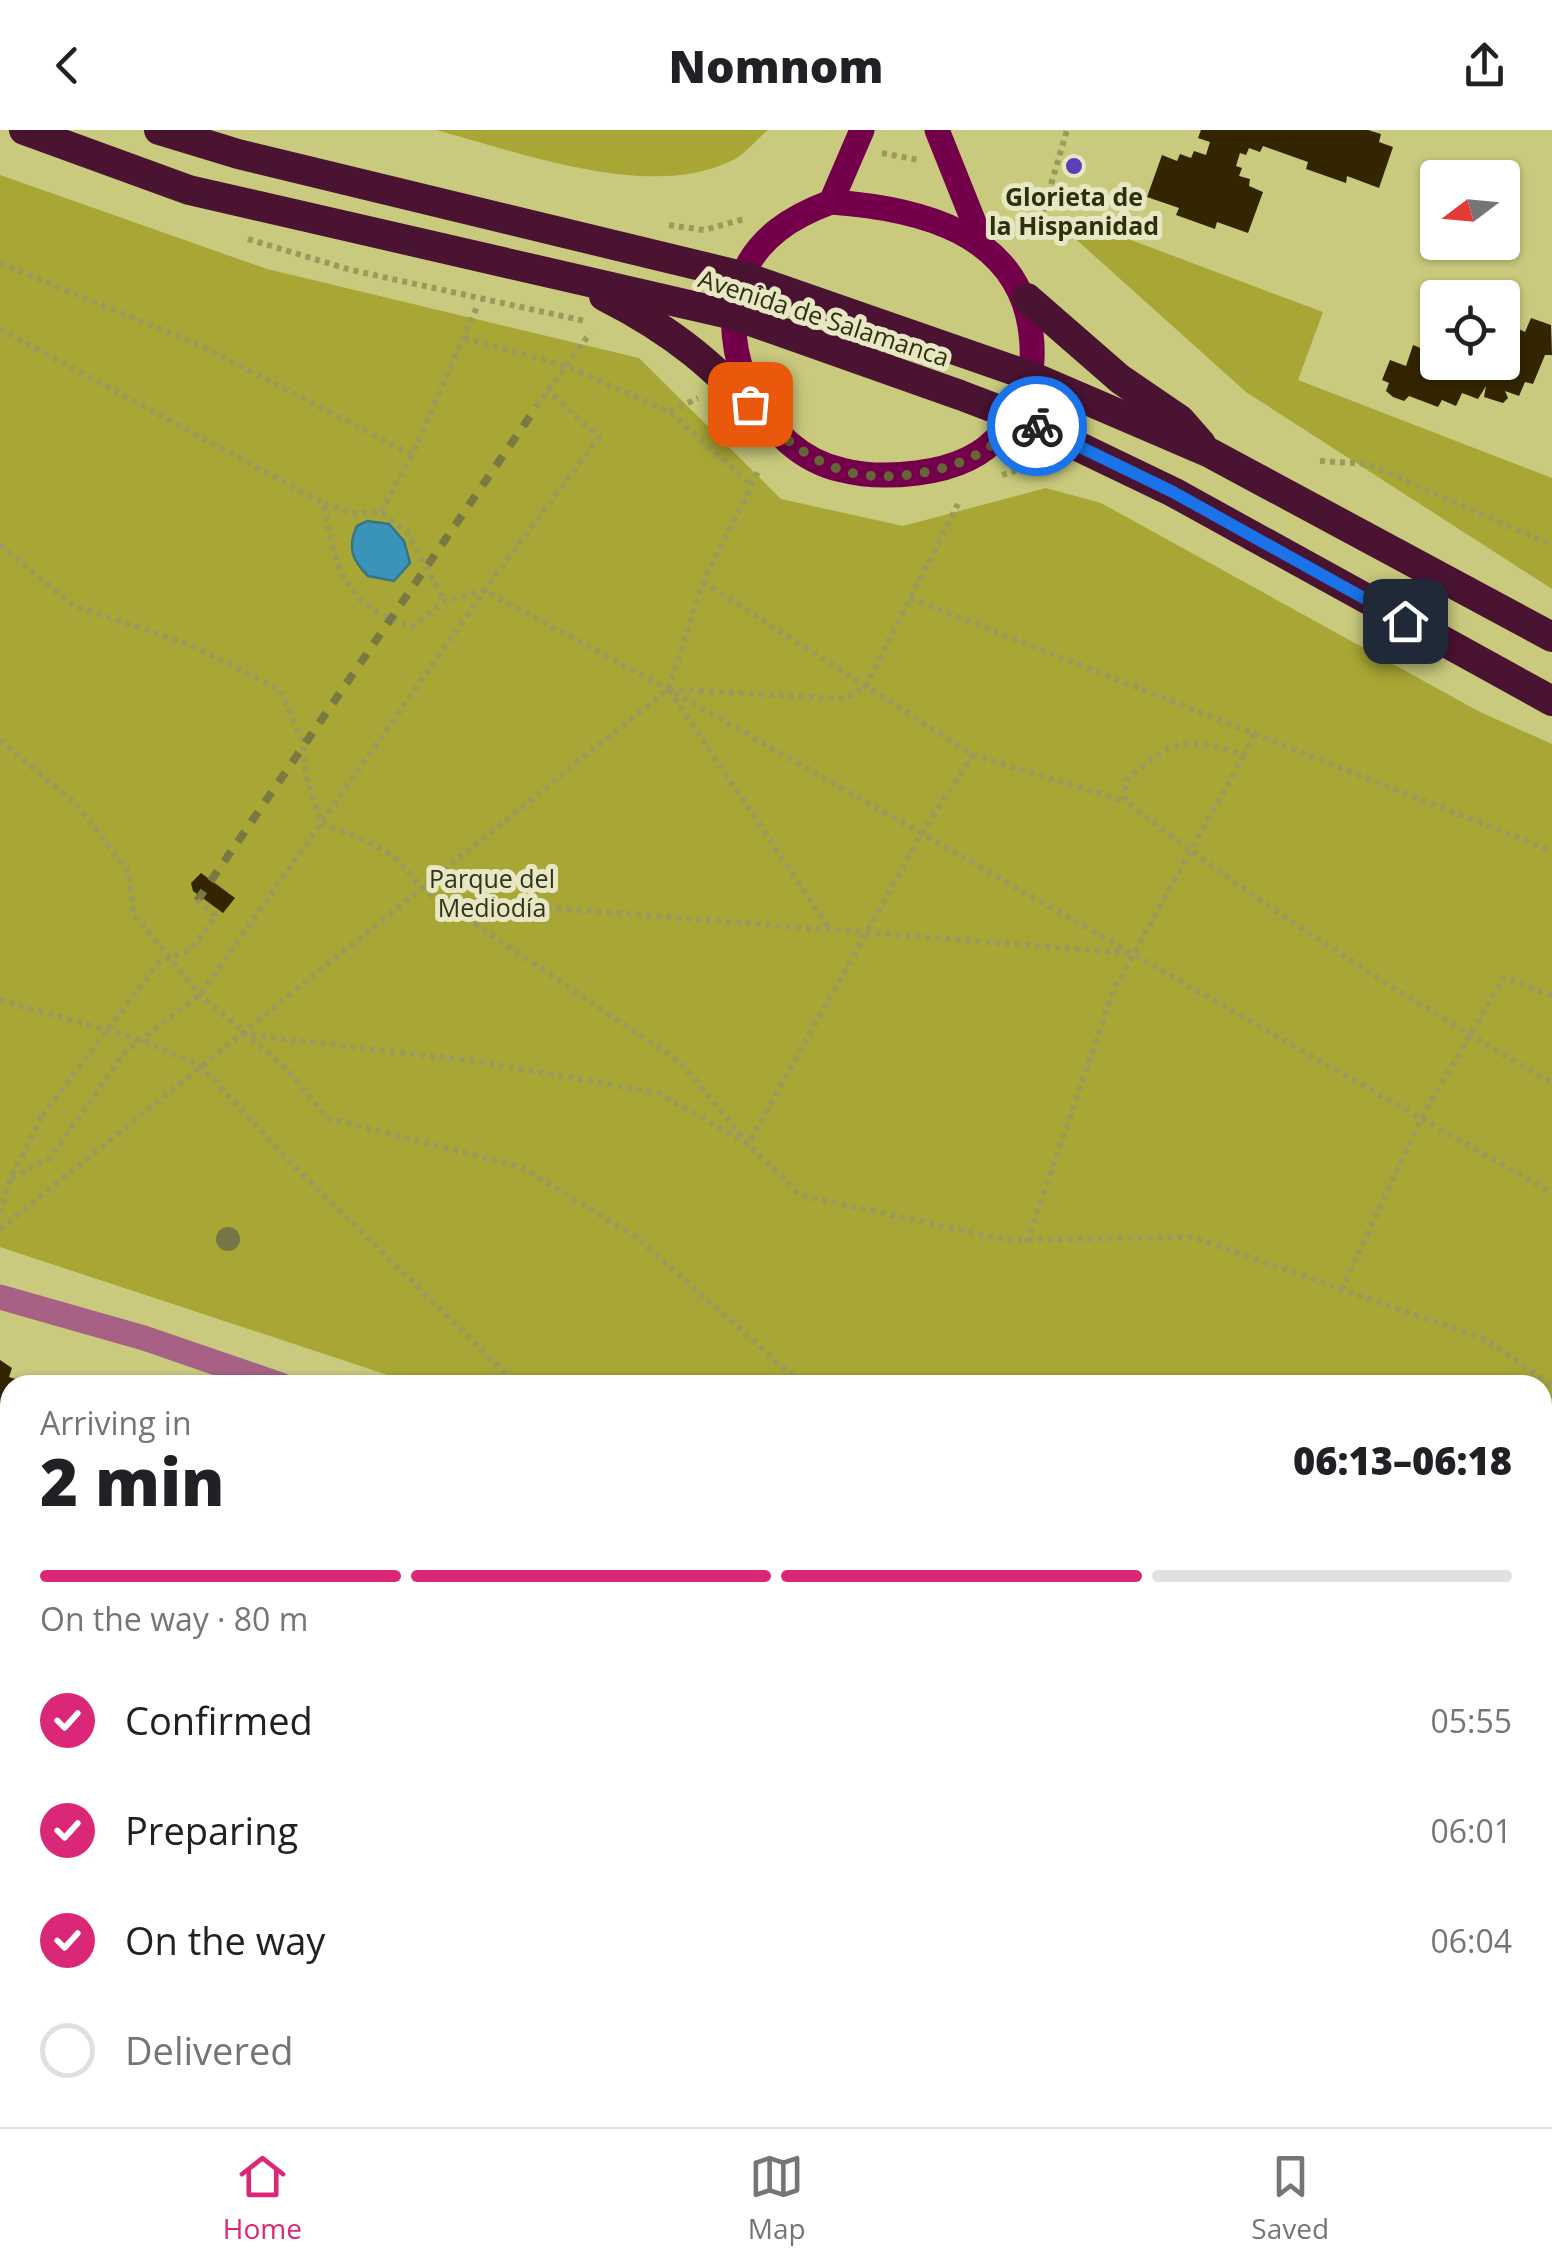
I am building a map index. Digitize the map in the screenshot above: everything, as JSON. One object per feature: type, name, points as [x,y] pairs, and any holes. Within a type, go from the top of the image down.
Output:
[{"type":"highway","name":"Avenida de Salamanca","points":[[24,130],[189,190],[733,315],[1015,416],[1173,492],[1552,701]]},
{"type":"highway","name":"Avenida de Salamanca","points":[[160,130],[238,154],[638,247],[742,276],[1033,377],[1210,454],[1552,637]]},
{"type":"highway","points":[[581,281],[660,326],[709,361],[770,426]]},
{"type":"highway","points":[[1026,298],[1120,379],[1180,420],[1210,454]]},
{"type":"main road","points":[[937,130],[983,246],[1026,298],[1033,377],[1015,416],[992,445],[947,470],[896,475],[839,470],[798,449],[770,426],[748,385],[736,348],[733,315],[742,276],[770,235],[796,215],[831,202],[876,205],[934,219],[983,246]]},
{"type":"main road","points":[[831,202],[859,139]]},
{"type":"street","points":[[0,1296],[144,1338],[252,1375]]},
{"type":"path","points":[[1037,232],[1067,130]]},
{"type":"path","points":[[859,139],[922,161],[946,158]]},
{"type":"path","name":"Avenida de Salamanca","points":[[663,226],[678,223],[704,230],[747,217]]},
{"type":"path","points":[[0,263],[206,348],[412,454]]},
{"type":"path","points":[[381,512],[412,454],[477,307]]},
{"type":"path","points":[[0,329],[323,503],[351,512],[381,512],[408,534],[445,601]]},
{"type":"path","points":[[537,406],[590,333]]},
{"type":"path","points":[[464,338],[566,366],[670,412],[752,485]]},
{"type":"path","points":[[12,1177],[50,1158],[126,1051],[200,994],[484,590],[599,438],[548,391]]},
{"type":"path","points":[[670,412],[699,397]]},
{"type":"path","points":[[1320,461],[1368,464],[1552,544]]},
{"type":"path","points":[[0,1229],[668,689],[702,582],[760,468]]},
{"type":"path","points":[[323,503],[336,565],[351,595],[378,615],[412,627],[445,601],[484,590],[668,689],[1552,1193]]},
{"type":"path","points":[[668,689],[844,699],[866,686],[958,504]]},
{"type":"path","points":[[0,546],[74,606],[191,645],[280,690],[302,743],[306,776],[322,824]]},
{"type":"path","points":[[702,582],[974,755],[1125,801],[1190,852],[1470,1036],[1552,1084]]},
{"type":"path","points":[[910,598],[1552,852]]},
{"type":"path","points":[[668,689],[830,929]]},
{"type":"path","points":[[1026,1242],[1114,988],[1254,734]]},
{"type":"path","points":[[1125,801],[1126,780],[1153,756],[1190,739],[1244,756]]},
{"type":"path","points":[[0,740],[77,805],[130,874],[133,913],[200,994],[241,1034],[287,1069],[327,1118],[521,1168],[634,1236],[793,1375]]},
{"type":"path","points":[[748,1144],[922,833],[974,755]]},
{"type":"path","points":[[322,824],[355,836],[396,860],[421,890],[681,1064],[748,1144],[800,1195],[1026,1242],[1192,1237],[1484,1340],[1536,1375]]},
{"type":"path","points":[[438,899],[1133,953]]},
{"type":"path","points":[[0,1214],[12,1177],[42,1116],[159,962],[190,950],[216,915],[197,901]]},
{"type":"path","points":[[1342,1290],[1422,1117],[1504,977],[1552,996]]},
{"type":"path","points":[[0,1000],[140,1040],[201,1066],[288,1161],[508,1375]]},
{"type":"path","points":[[241,1034],[475,1062],[658,1093],[748,1144]]},
{"type":"green space","points":[[436,130],[768,130],[733,160],[700,172],[664,176],[585,169]]},
{"type":"green space","name":"Parque del Mediodía","points":[[0,175],[267,269],[639,358],[781,499],[903,526],[1046,488],[1101,503],[1480,712],[1552,744],[1552,1375],[388,1375],[0,1247]]},
{"type":"green space","points":[[1050,216],[1107,231],[1323,312],[1298,380],[1552,478],[1552,589],[1246,392]]},
{"type":"water","points":[[367,521],[389,524],[404,541],[410,563],[394,581],[368,576],[355,559],[354,534],[357,526]]},
{"type":"building","points":[[1201,130],[1368,130],[1381,134],[1379,142],[1393,147],[1379,188],[1347,176],[1346,183],[1306,169],[1308,162],[1263,146],[1260,152],[1249,148],[1246,155],[1240,153],[1236,166],[1242,168],[1239,176],[1250,179],[1249,186],[1263,192],[1248,233],[1217,222],[1215,229],[1176,215],[1179,208],[1147,197],[1162,155],[1177,161],[1180,154],[1191,158],[1194,151],[1206,155],[1210,142],[1198,138]]},
{"type":"building","points":[[1531,318],[1551,325],[1552,355],[1545,355],[1533,384],[1525,382],[1519,396],[1505,391],[1508,398],[1503,403],[1484,397],[1486,386],[1478,399],[1462,393],[1456,406],[1442,400],[1438,407],[1409,396],[1404,401],[1393,397],[1386,391],[1389,383],[1382,380],[1390,360],[1406,366],[1413,345],[1420,348],[1420,380],[1520,380],[1520,330],[1525,332]]},
{"type":"building","points":[[201,873],[235,898],[223,913],[193,891],[191,883]]},
{"type":"building","points":[[0,1360],[12,1368],[10,1375],[0,1375]]},
{"type":"railway","points":[[197,901],[537,406]]},
{"type":"way so far","points":[[750,404],[798,449],[839,470],[896,475],[947,470],[992,445],[1015,416],[1037,426]]},
{"type":"place","name":"Glorieta de la Hispanidad","points":[[1074,166]]},
{"type":"route","points":[[1037,426],[1173,492],[1316,568],[1405,621]]}]
